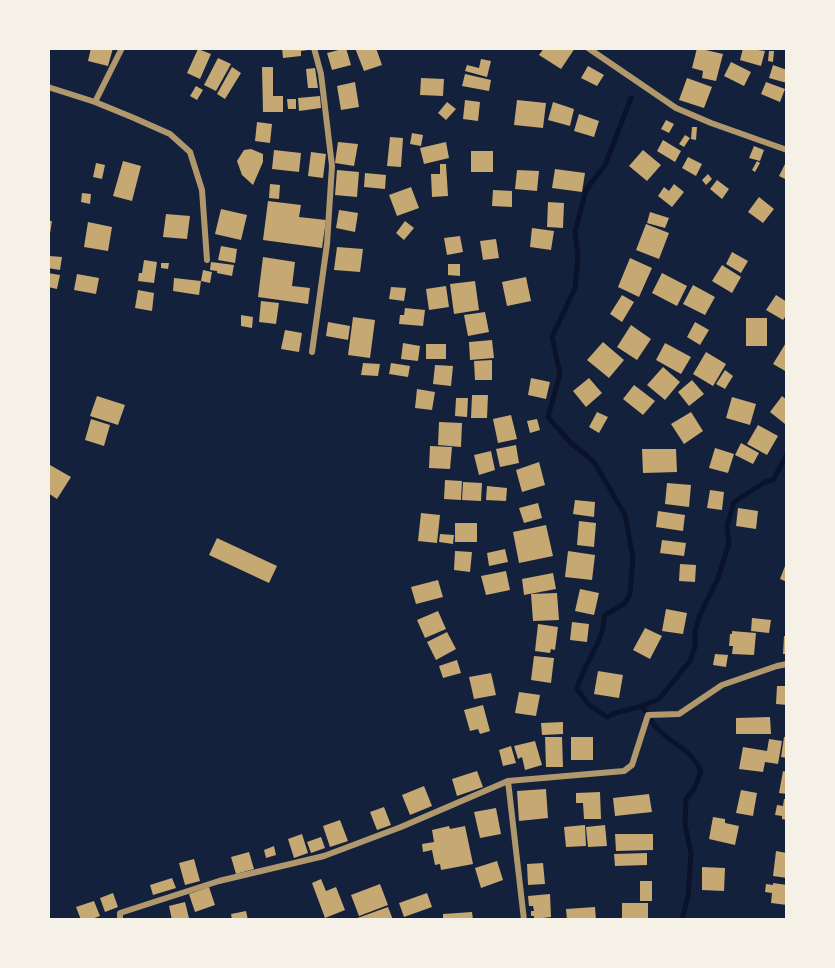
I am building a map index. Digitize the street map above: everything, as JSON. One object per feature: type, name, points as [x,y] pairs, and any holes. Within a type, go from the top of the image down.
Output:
[{"type":"street","points":[[95,102],[122,48]]},
{"type":"street","points":[[312,352],[327,244],[332,166],[321,75],[314,48]]},
{"type":"street","points":[[588,48],[676,108],[787,150]]},
{"type":"street","points":[[48,87],[95,102],[170,134],[190,152],[202,190],[207,260]]},
{"type":"street","points":[[120,920],[120,913],[219,881],[324,856],[401,827],[508,781],[624,771],[633,765],[648,715],[679,714],[722,685],[787,664]]},
{"type":"street","points":[[508,781],[524,920]]},
{"type":"building","points":[[91,48],[113,48],[108,66],[88,61]]},
{"type":"building","points":[[282,48],[308,48],[308,50],[301,51],[301,56],[283,58]]},
{"type":"building","points":[[346,48],[351,65],[332,70],[327,53]]},
{"type":"building","points":[[355,48],[376,48],[382,65],[364,71]]},
{"type":"building","points":[[544,48],[575,48],[561,69],[539,55]]},
{"type":"building","points":[[697,48],[723,54],[716,81],[702,78],[703,71],[692,68]]},
{"type":"building","points":[[743,48],[765,51],[761,66],[740,60]]},
{"type":"building","points":[[198,49],[211,54],[200,79],[187,73]]},
{"type":"building","points":[[769,51],[774,51],[773,62],[768,61]]},
{"type":"building","points":[[218,58],[231,64],[216,91],[204,85]]},
{"type":"building","points":[[481,59],[491,61],[487,77],[465,71],[467,65],[479,68]]},
{"type":"building","points":[[731,62],[751,72],[744,86],[724,76]]},
{"type":"building","points":[[773,65],[787,70],[787,83],[769,78]]},
{"type":"building","points":[[588,66],[604,75],[597,86],[581,78]]},
{"type":"building","points":[[232,67],[241,73],[225,99],[217,94]]},
{"type":"building","points":[[262,67],[273,67],[273,96],[283,96],[283,112],[263,112]]},
{"type":"building","points":[[315,68],[318,88],[308,88],[306,69]]},
{"type":"building","points":[[465,74],[491,80],[489,91],[462,86]]},
{"type":"building","points":[[421,78],[444,79],[443,96],[420,95]]},
{"type":"building","points":[[687,78],[712,87],[704,108],[679,100]]},
{"type":"building","points":[[355,82],[359,107],[341,110],[337,86]]},
{"type":"building","points":[[766,82],[785,89],[780,102],[761,94]]},
{"type":"building","points":[[196,86],[203,90],[197,100],[190,96]]},
{"type":"building","points":[[320,96],[321,108],[299,111],[298,98]]},
{"type":"building","points":[[287,99],[296,99],[296,109],[288,109]]},
{"type":"building","points":[[465,100],[480,102],[478,121],[463,119]]},
{"type":"building","points":[[517,100],[546,103],[543,128],[514,125]]},
{"type":"building","points":[[447,102],[456,109],[446,120],[438,113]]},
{"type":"building","points":[[553,102],[574,109],[570,126],[548,120]]},
{"type":"building","points":[[579,114],[599,121],[594,137],[574,131]]},
{"type":"building","points":[[666,120],[674,124],[669,133],[661,129]]},
{"type":"building","points":[[257,122],[272,124],[270,143],[255,141]]},
{"type":"building","points":[[692,127],[697,127],[696,140],[691,139]]},
{"type":"building","points":[[412,133],[423,135],[421,146],[410,144]]},
{"type":"building","points":[[685,135],[690,138],[684,147],[679,144]]},
{"type":"building","points":[[390,137],[403,138],[401,167],[387,166]]},
{"type":"building","points":[[663,140],[681,151],[675,162],[657,151]]},
{"type":"building","points":[[338,142],[358,144],[354,166],[335,163]]},
{"type":"building","points":[[446,142],[449,158],[424,164],[420,148]]},
{"type":"building","points":[[754,146],[764,150],[760,161],[749,158]]},
{"type":"building","points":[[251,149],[263,154],[263,162],[253,185],[242,175],[237,161],[244,150]]},
{"type":"building","points":[[274,150],[301,153],[299,172],[272,169]]},
{"type":"building","points":[[643,150],[661,165],[647,181],[629,166]]},
{"type":"building","points":[[471,151],[493,151],[493,172],[471,172]]},
{"type":"building","points":[[311,152],[326,154],[323,178],[308,176]]},
{"type":"building","points":[[688,157],[702,164],[696,176],[682,168]]},
{"type":"building","points":[[787,160],[787,180],[779,176]]},
{"type":"building","points":[[123,161],[141,166],[132,201],[113,196]]},
{"type":"building","points":[[757,161],[760,163],[755,172],[752,170]]},
{"type":"building","points":[[96,163],[105,165],[102,179],[93,177]]},
{"type":"building","points":[[440,164],[446,164],[448,196],[432,197],[431,174],[440,174]]},
{"type":"building","points":[[555,169],[585,173],[582,192],[552,188]]},
{"type":"building","points":[[337,170],[359,172],[357,197],[335,195]]},
{"type":"building","points":[[517,170],[539,171],[537,191],[515,189]]},
{"type":"building","points":[[365,173],[386,175],[385,189],[364,187]]},
{"type":"building","points":[[708,174],[712,179],[706,185],[702,180]]},
{"type":"building","points":[[717,180],[729,189],[722,199],[710,189]]},
{"type":"building","points":[[270,184],[280,185],[279,199],[269,198]]},
{"type":"building","points":[[674,184],[684,192],[672,207],[658,196],[664,187],[669,191]]},
{"type":"building","points":[[411,187],[419,208],[397,216],[389,195]]},
{"type":"building","points":[[493,190],[512,191],[512,207],[492,206]]},
{"type":"building","points":[[82,193],[91,194],[90,204],[81,202]]},
{"type":"building","points":[[759,197],[774,209],[763,223],[748,212]]},
{"type":"building","points":[[268,201],[301,205],[299,217],[326,220],[322,248],[263,240]]},
{"type":"building","points":[[548,202],[564,203],[563,228],[547,227]]},
{"type":"building","points":[[221,209],[247,215],[241,240],[215,234]]},
{"type":"building","points":[[339,210],[358,213],[355,232],[336,228]]},
{"type":"building","points":[[650,212],[669,218],[665,228],[647,223]]},
{"type":"building","points":[[166,214],[190,216],[187,239],[163,237]]},
{"type":"building","points":[[48,221],[52,221],[49,240],[48,239]]},
{"type":"building","points":[[405,221],[414,228],[404,240],[396,233]]},
{"type":"building","points":[[88,222],[112,227],[108,251],[84,247]]},
{"type":"building","points":[[646,224],[669,233],[659,259],[636,250]]},
{"type":"building","points":[[532,228],[554,231],[551,250],[530,247]]},
{"type":"building","points":[[460,236],[463,252],[447,255],[444,238]]},
{"type":"building","points":[[496,239],[499,258],[483,260],[480,241]]},
{"type":"building","points":[[221,246],[237,249],[235,263],[218,260]]},
{"type":"building","points":[[337,247],[363,249],[360,272],[334,270]]},
{"type":"building","points":[[732,252],[748,261],[741,273],[726,264]]},
{"type":"building","points":[[50,256],[62,257],[60,270],[48,268]]},
{"type":"building","points":[[263,257],[295,262],[292,286],[310,288],[308,304],[258,297]]},
{"type":"building","points":[[630,258],[652,268],[639,297],[618,287]]},
{"type":"building","points":[[144,260],[157,262],[154,283],[138,281]]},
{"type":"building","points":[[211,262],[234,265],[232,276],[210,270]]},
{"type":"building","points":[[161,263],[169,263],[168,269],[161,268]]},
{"type":"building","points":[[448,264],[460,264],[460,276],[448,275]]},
{"type":"building","points":[[722,265],[741,277],[732,293],[712,281]]},
{"type":"building","points":[[203,270],[212,272],[210,283],[201,281]]},
{"type":"building","points":[[48,273],[60,275],[57,289],[48,287]]},
{"type":"building","points":[[662,273],[687,286],[677,306],[652,293]]},
{"type":"building","points":[[77,274],[99,278],[96,294],[74,290]]},
{"type":"building","points":[[526,277],[531,301],[507,306],[502,282]]},
{"type":"building","points":[[174,278],[201,281],[199,295],[173,291]]},
{"type":"building","points":[[475,281],[479,310],[454,314],[450,284]]},
{"type":"building","points":[[693,285],[715,297],[705,315],[683,304]]},
{"type":"building","points":[[446,286],[449,307],[429,310],[426,289]]},
{"type":"building","points":[[391,287],[406,288],[404,301],[389,299]]},
{"type":"building","points":[[138,290],[154,293],[152,311],[135,308]]},
{"type":"building","points":[[622,295],[634,302],[622,322],[610,314]]},
{"type":"building","points":[[776,295],[787,302],[787,314],[783,320],[766,310]]},
{"type":"building","points":[[261,301],[279,303],[276,324],[259,322]]},
{"type":"building","points":[[405,308],[425,310],[423,326],[399,324],[400,315],[404,315]]},
{"type":"building","points":[[485,312],[489,332],[468,336],[464,315]]},
{"type":"building","points":[[241,315],[253,317],[252,328],[241,326]]},
{"type":"building","points":[[353,317],[375,320],[370,358],[348,355]]},
{"type":"building","points":[[746,318],[767,318],[767,346],[746,346]]},
{"type":"building","points":[[328,322],[350,326],[348,340],[326,336]]},
{"type":"building","points":[[695,322],[709,330],[700,345],[687,337]]},
{"type":"building","points":[[631,325],[651,339],[637,360],[617,347]]},
{"type":"building","points":[[285,330],[302,333],[299,352],[281,349]]},
{"type":"building","points":[[492,340],[494,358],[470,360],[469,342]]},
{"type":"building","points":[[787,341],[787,372],[773,364]]},
{"type":"building","points":[[603,342],[624,360],[609,378],[587,360]]},
{"type":"building","points":[[403,343],[420,346],[418,361],[401,359]]},
{"type":"building","points":[[665,343],[691,357],[681,374],[656,360]]},
{"type":"building","points":[[426,344],[446,344],[446,359],[426,359]]},
{"type":"building","points":[[706,352],[726,364],[713,386],[693,374]]},
{"type":"building","points":[[492,360],[492,380],[475,380],[474,361]]},
{"type":"building","points":[[363,363],[380,364],[378,376],[361,375]]},
{"type":"building","points":[[391,363],[410,366],[408,377],[389,374]]},
{"type":"building","points":[[435,365],[453,366],[451,386],[433,384]]},
{"type":"building","points":[[663,367],[680,382],[665,400],[647,385]]},
{"type":"building","points":[[725,370],[733,376],[725,389],[716,384]]},
{"type":"building","points":[[531,378],[550,382],[546,399],[528,395]]},
{"type":"building","points":[[589,378],[602,393],[586,407],[573,391]]},
{"type":"building","points":[[692,380],[704,394],[689,406],[678,392]]},
{"type":"building","points":[[634,385],[655,401],[643,415],[623,399]]},
{"type":"building","points":[[417,389],[435,392],[432,410],[415,408]]},
{"type":"building","points":[[472,395],[488,395],[487,418],[471,418]]},
{"type":"building","points":[[97,396],[125,405],[118,425],[90,416]]},
{"type":"building","points":[[782,396],[787,400],[785,424],[770,412]]},
{"type":"building","points":[[732,397],[756,404],[750,425],[726,418]]},
{"type":"building","points":[[456,398],[468,398],[467,417],[455,416]]},
{"type":"building","points":[[597,412],[608,417],[599,433],[589,427]]},
{"type":"building","points":[[691,412],[703,431],[684,444],[671,424]]},
{"type":"building","points":[[511,415],[517,439],[498,443],[493,419]]},
{"type":"building","points":[[91,419],[110,425],[104,446],[85,440]]},
{"type":"building","points":[[537,419],[540,430],[530,433],[527,421]]},
{"type":"building","points":[[439,422],[462,423],[461,447],[438,445]]},
{"type":"building","points":[[758,425],[778,436],[767,455],[747,444]]},
{"type":"building","points":[[741,443],[759,453],[753,464],[735,455]]},
{"type":"building","points":[[516,445],[519,463],[500,467],[496,449]]},
{"type":"building","points":[[430,446],[452,447],[450,469],[429,468]]},
{"type":"building","points":[[715,448],[734,454],[728,473],[709,468]]},
{"type":"building","points":[[642,449],[676,449],[677,472],[643,473]]},
{"type":"building","points":[[491,451],[495,470],[479,475],[474,455]]},
{"type":"building","points":[[539,462],[545,485],[522,492],[516,470]]},
{"type":"building","points":[[50,465],[71,477],[57,499],[48,493]]},
{"type":"building","points":[[445,480],[462,481],[461,500],[444,499]]},
{"type":"building","points":[[463,482],[482,483],[481,501],[462,500]]},
{"type":"building","points":[[667,483],[691,485],[689,507],[665,504]]},
{"type":"building","points":[[487,486],[507,488],[506,501],[486,500]]},
{"type":"building","points":[[710,490],[724,492],[722,510],[707,508]]},
{"type":"building","points":[[575,500],[595,502],[594,517],[573,514]]},
{"type":"building","points":[[538,503],[542,518],[524,523],[519,508]]},
{"type":"building","points":[[738,508],[758,511],[756,529],[736,526]]},
{"type":"building","points":[[658,511],[685,515],[683,531],[656,527]]},
{"type":"building","points":[[421,513],[440,515],[437,543],[418,541]]},
{"type":"building","points":[[579,521],[596,523],[594,547],[577,545]]},
{"type":"building","points":[[455,523],[477,523],[477,542],[455,542]]},
{"type":"building","points":[[546,525],[553,556],[519,563],[513,532]]},
{"type":"building","points":[[440,534],[454,535],[453,544],[439,542]]},
{"type":"building","points":[[217,538],[277,566],[269,583],[209,555]]},
{"type":"building","points":[[662,540],[686,543],[684,556],[660,553]]},
{"type":"building","points":[[505,549],[508,562],[489,566],[487,553]]},
{"type":"building","points":[[455,551],[472,552],[470,572],[454,570]]},
{"type":"building","points":[[568,551],[595,555],[592,580],[565,577]]},
{"type":"building","points":[[787,561],[787,582],[780,579]]},
{"type":"building","points":[[680,564],[696,565],[695,582],[679,581]]},
{"type":"building","points":[[506,571],[510,590],[486,595],[481,576]]},
{"type":"building","points":[[553,573],[556,589],[524,595],[522,579]]},
{"type":"building","points":[[438,580],[443,597],[416,604],[411,587]]},
{"type":"building","points":[[580,589],[599,593],[594,615],[575,611]]},
{"type":"building","points":[[557,593],[559,620],[533,621],[531,594]]},
{"type":"building","points":[[666,609],[687,613],[683,634],[662,631]]},
{"type":"building","points":[[438,611],[446,629],[425,638],[417,620]]},
{"type":"building","points":[[752,618],[771,620],[769,633],[751,631]]},
{"type":"building","points":[[572,622],[589,624],[587,642],[570,640]]},
{"type":"building","points":[[538,624],[558,627],[555,650],[551,649],[550,653],[535,651]]},
{"type":"building","points":[[645,628],[662,636],[650,659],[633,650]]},
{"type":"building","points":[[732,631],[756,633],[754,655],[732,654],[733,646],[729,646]]},
{"type":"building","points":[[447,632],[456,649],[436,660],[427,642]]},
{"type":"building","points":[[784,636],[787,636],[787,654],[783,654]]},
{"type":"building","points":[[715,654],[728,655],[726,667],[713,665]]},
{"type":"building","points":[[534,656],[554,658],[551,683],[531,680]]},
{"type":"building","points":[[457,660],[461,673],[443,678],[439,666]]},
{"type":"building","points":[[598,671],[623,675],[619,698],[594,694]]},
{"type":"building","points":[[491,673],[496,695],[474,699],[469,677]]},
{"type":"building","points":[[777,686],[787,686],[787,705],[776,704]]},
{"type":"building","points":[[519,692],[540,695],[536,716],[515,713]]},
{"type":"building","points":[[483,705],[490,731],[480,734],[478,729],[470,731],[464,710]]},
{"type":"building","points":[[770,717],[771,734],[736,734],[736,718]]},
{"type":"building","points":[[563,722],[563,734],[542,735],[541,723]]},
{"type":"building","points":[[545,737],[562,737],[563,767],[546,767]]},
{"type":"building","points":[[571,737],[593,737],[593,760],[571,760]]},
{"type":"building","points":[[784,737],[787,737],[787,758],[781,757]]},
{"type":"building","points":[[769,739],[782,741],[778,764],[765,762],[763,772],[739,769],[743,747],[767,751]]},
{"type":"building","points":[[535,741],[542,765],[525,770],[522,757],[518,759],[514,746]]},
{"type":"building","points":[[511,746],[516,763],[503,766],[499,750]]},
{"type":"building","points":[[477,771],[483,787],[457,796],[452,779]]},
{"type":"building","points":[[783,771],[787,772],[787,794],[779,793]]},
{"type":"building","points":[[424,786],[432,806],[410,815],[402,795]]},
{"type":"building","points":[[546,789],[548,818],[519,821],[517,791]]},
{"type":"building","points":[[741,790],[757,793],[753,816],[736,813]]},
{"type":"building","points":[[600,792],[601,819],[584,819],[583,803],[576,803],[576,793]]},
{"type":"building","points":[[649,794],[652,812],[615,816],[613,798]]},
{"type":"building","points":[[784,799],[787,799],[787,820],[775,815],[777,805],[783,806]]},
{"type":"building","points":[[384,807],[391,825],[377,830],[370,812]]},
{"type":"building","points":[[496,808],[501,834],[480,838],[474,812]]},
{"type":"building","points":[[713,817],[725,819],[725,823],[739,826],[735,845],[709,839]]},
{"type":"building","points":[[340,820],[348,841],[330,847],[323,826]]},
{"type":"building","points":[[585,825],[586,846],[566,847],[564,827]]},
{"type":"building","points":[[605,825],[607,846],[588,847],[586,827]]},
{"type":"building","points":[[449,826],[450,829],[465,826],[473,864],[441,870],[440,864],[435,865],[432,850],[423,852],[422,844],[434,842],[432,830]]},
{"type":"building","points":[[302,834],[308,853],[294,858],[288,839]]},
{"type":"building","points":[[615,834],[653,834],[653,850],[616,851]]},
{"type":"building","points":[[321,837],[325,848],[311,853],[307,842]]},
{"type":"building","points":[[274,846],[276,855],[266,858],[264,850]]},
{"type":"building","points":[[776,851],[787,853],[787,878],[773,876]]},
{"type":"building","points":[[249,852],[254,869],[236,874],[231,857]]},
{"type":"building","points":[[647,853],[647,865],[615,866],[614,854]]},
{"type":"building","points":[[194,859],[200,881],[185,885],[179,863]]},
{"type":"building","points":[[497,861],[503,880],[481,888],[475,868]]},
{"type":"building","points":[[543,863],[545,884],[528,885],[527,864]]},
{"type":"building","points":[[702,867],[725,868],[724,891],[702,890]]},
{"type":"building","points":[[172,878],[176,888],[153,895],[150,885]]},
{"type":"building","points":[[321,879],[326,891],[336,887],[345,910],[325,918],[312,883]]},
{"type":"building","points":[[640,881],[652,881],[652,901],[640,901]]},
{"type":"building","points":[[773,883],[787,885],[787,905],[771,903],[772,893],[765,892],[766,884],[773,885]]},
{"type":"building","points":[[380,884],[388,905],[359,916],[351,895]]},
{"type":"building","points":[[209,887],[215,905],[195,912],[189,894]]},
{"type":"building","points":[[113,893],[118,907],[105,912],[100,898]]},
{"type":"building","points":[[427,893],[432,907],[404,917],[399,903]]},
{"type":"building","points":[[550,894],[551,917],[534,919],[534,916],[531,916],[531,911],[534,911],[533,906],[529,906],[528,896]]},
{"type":"building","points":[[94,901],[100,916],[81,920],[76,907]]},
{"type":"building","points":[[185,902],[189,918],[172,920],[169,906]]},
{"type":"building","points":[[622,903],[648,903],[648,918],[622,919]]},
{"type":"building","points":[[388,907],[393,920],[352,920]]},
{"type":"building","points":[[595,907],[596,920],[567,920],[566,909]]},
{"type":"building","points":[[246,911],[248,920],[232,920],[231,914]]},
{"type":"building","points":[[472,912],[473,920],[443,920],[443,914]]},
{"type":"waterway","points":[[631,98],[605,165],[586,190],[575,232],[578,256],[575,288],[552,337],[560,374],[548,417],[570,442],[594,462],[625,515],[633,558],[630,594],[625,603],[604,616],[601,636],[577,689],[588,704],[607,717],[642,706]]},
{"type":"waterway","points":[[682,920],[688,896],[691,854],[685,824],[686,799],[694,789],[701,772],[692,757],[656,727],[642,706],[659,699],[690,661],[695,647],[695,631],[700,615],[718,578],[729,543],[727,526],[734,502],[765,482],[773,480],[787,454]]}]
